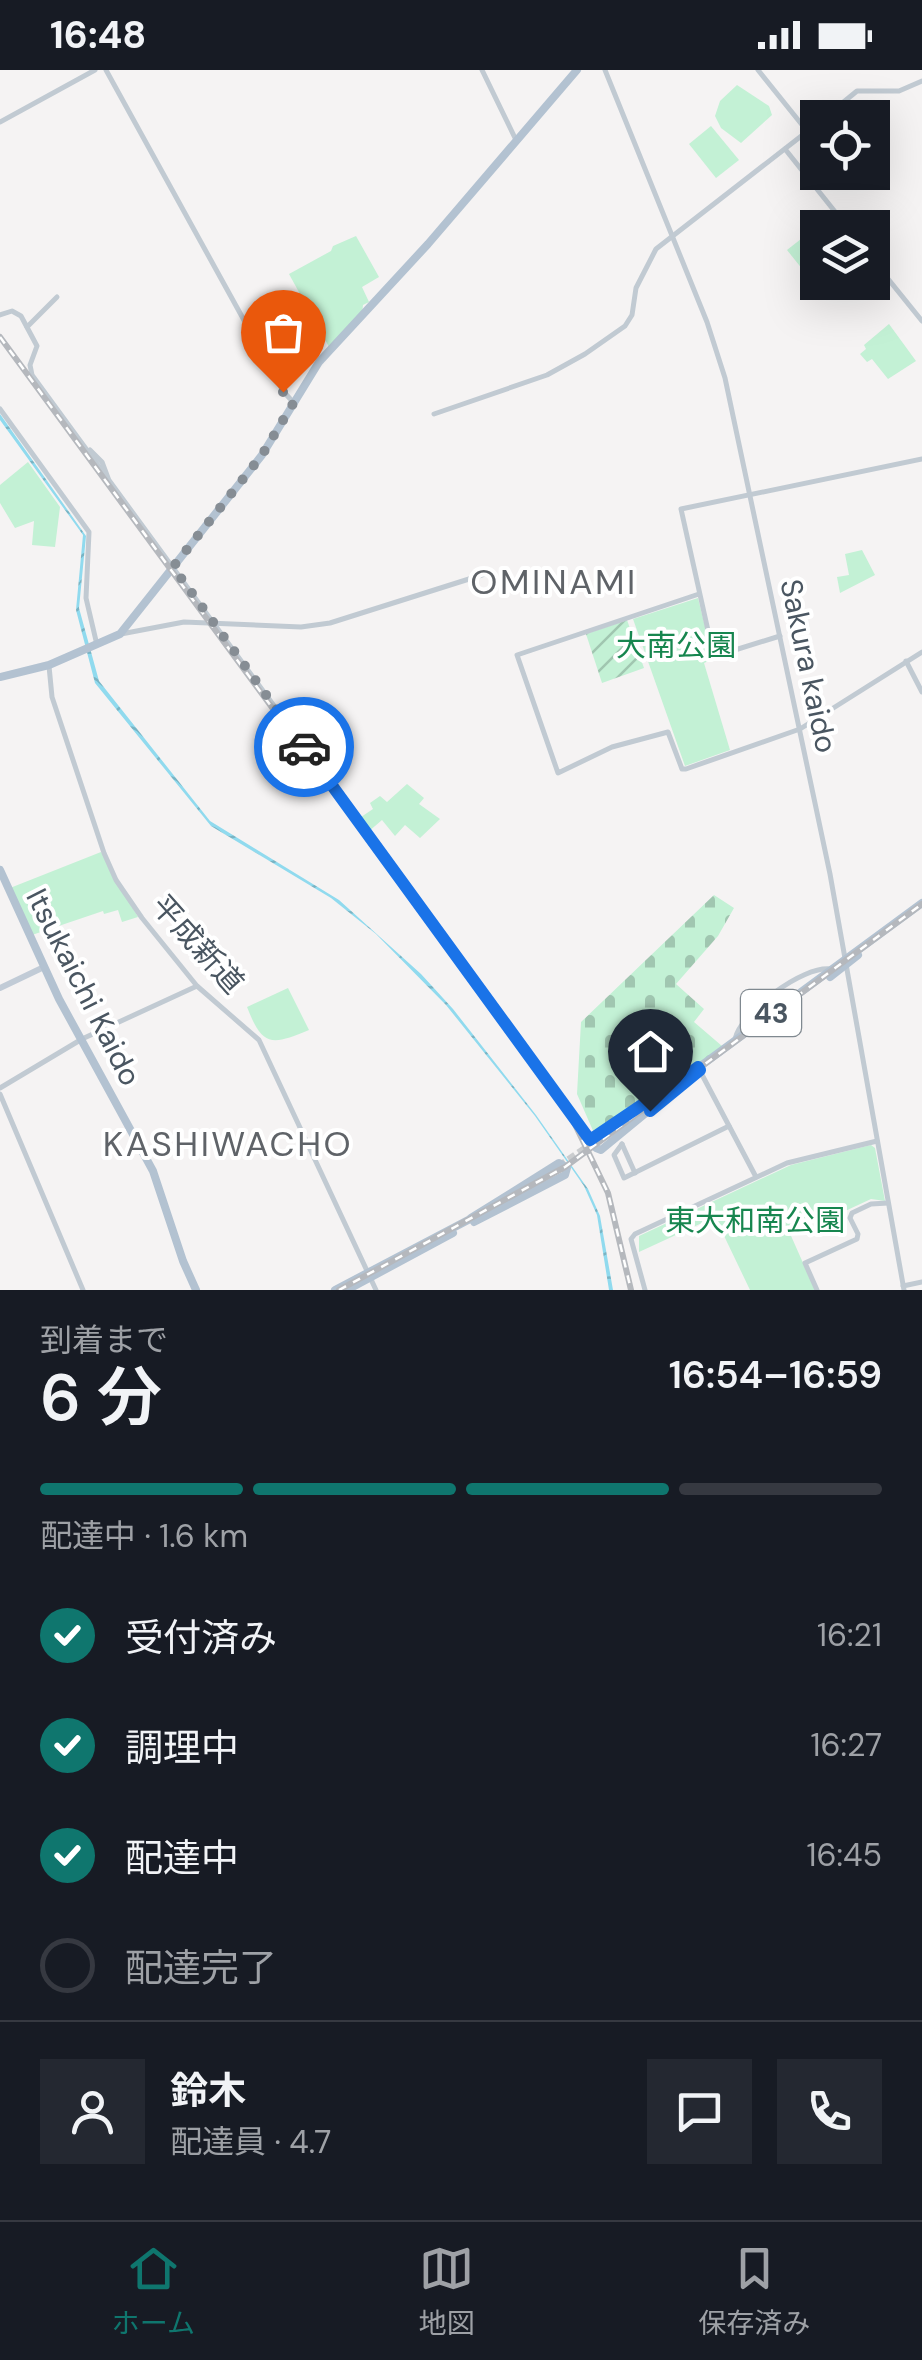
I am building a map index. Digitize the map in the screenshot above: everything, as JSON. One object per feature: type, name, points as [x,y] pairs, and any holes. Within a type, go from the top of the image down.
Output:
[{"type":"main road","points":[[0,678],[49,665],[120,634],[262,455],[318,362],[428,244],[577,70]]},
{"type":"main road","name":"Itsukaichi Kaido","points":[[0,870],[43,965],[153,1170],[196,1290]]},
{"type":"main road","name":"43","points":[[667,1093],[922,905]]},
{"type":"main road","name":"43","points":[[699,1069],[845,962]]},
{"type":"main road","points":[[0,986],[43,965]]},
{"type":"main road","points":[[667,1093],[621,1139],[600,1150],[596,1148],[592,1139],[655,1096],[667,1093]]},
{"type":"main road","points":[[559,1164],[567,1168],[565,1176],[545,1187],[472,1220],[559,1164]]},
{"type":"main road","points":[[335,1290],[530,1189]]},
{"type":"main road","points":[[347,1290],[370,1274]]},
{"type":"street","points":[[0,122],[96,70]]},
{"type":"street","points":[[106,70],[280,386],[294,402]]},
{"type":"street","points":[[482,70],[516,140]]},
{"type":"street","name":"Sakura kaido","points":[[605,70],[718,353],[800,729],[903,1288]]},
{"type":"street","points":[[758,70],[800,123]]},
{"type":"street","points":[[847,100],[858,91],[899,91],[922,81]]},
{"type":"street","points":[[434,414],[547,375],[625,326],[632,315],[636,288],[652,256],[800,137]]},
{"type":"street","points":[[785,149],[834,210]]},
{"type":"street","points":[[890,281],[922,321]]},
{"type":"street","points":[[26,327],[56,297]]},
{"type":"street","points":[[0,315],[16,312],[37,349],[30,364],[31,373],[565,1102],[587,1138],[592,1139]]},
{"type":"street","points":[[0,408],[89,532],[86,598],[91,647]]},
{"type":"street","points":[[780,636],[715,655],[681,508],[922,459]]},
{"type":"street","points":[[120,634],[180,622],[297,626],[330,623],[488,573]]},
{"type":"street","points":[[700,594],[517,655],[558,773],[612,746],[668,732],[684,770],[800,729],[922,652]]},
{"type":"street","points":[[906,661],[922,691]]},
{"type":"street","name":"平成新道","points":[[49,665],[52,697],[110,867],[134,907],[197,986],[259,1040],[376,1290]]},
{"type":"street","points":[[735,1039],[754,1012],[796,978],[825,968],[831,970]]},
{"type":"street","points":[[83,1290],[0,1091],[82,1039],[197,986]]},
{"type":"street","points":[[699,1069],[756,1177]]},
{"type":"street","points":[[621,1139],[614,1155],[624,1178],[729,1126]]},
{"type":"street","points":[[621,1139],[637,1170]]},
{"type":"street","points":[[644,1290],[633,1235],[799,1158],[877,1141]]},
{"type":"street","points":[[817,1290],[805,1263],[857,1239],[852,1213],[871,1204],[888,1204]]},
{"type":"street","points":[[903,1288],[922,1282]]},
{"type":"green space","points":[[737,85],[769,106],[772,115],[741,143],[721,128],[715,116],[720,101]]},
{"type":"green space","points":[[711,126],[739,160],[716,178],[689,144]]},
{"type":"green space","points":[[356,236],[379,277],[362,287],[369,302],[329,347],[289,274]]},
{"type":"green space","points":[[800,240],[800,266],[787,250]]},
{"type":"green space","points":[[889,324],[916,361],[888,379],[872,359],[867,362],[860,354],[866,349],[864,345]]},
{"type":"green space","points":[[28,462],[60,507],[55,547],[32,545],[34,521],[15,528],[0,503],[0,485]]},
{"type":"green space","points":[[862,550],[875,575],[840,593],[837,577],[849,575],[845,554]]},
{"type":"green space","name":"大南公園","points":[[698,598],[713,659],[704,663],[730,750],[685,766],[633,619]]},
{"type":"green space","points":[[627,620],[644,668],[602,683],[586,634]]},
{"type":"green space","points":[[407,784],[424,798],[419,804],[440,819],[420,838],[405,825],[395,836],[382,820],[368,832],[358,819],[373,809],[370,803],[380,796],[387,802]]},
{"type":"green space","points":[[101,852],[138,917],[122,922],[118,910],[104,914],[103,911],[32,935],[10,888]]},
{"type":"green space","points":[[714,895],[734,908],[718,936],[676,984],[704,1009],[694,1022],[722,1046],[594,1133],[577,1094],[581,1022]]},
{"type":"green space","points":[[288,988],[309,1030],[270,1040],[258,1030],[247,1007]]},
{"type":"green space","name":"東大和南公園","points":[[871,1145],[875,1148],[885,1201],[871,1199],[815,1225],[811,1218],[788,1229],[815,1290],[750,1290],[715,1217],[639,1252],[639,1236],[791,1165]]},
{"type":"water","points":[[0,414],[86,536],[79,608],[99,681],[210,821],[339,900],[421,974],[453,1009],[536,1115],[588,1189],[600,1216],[613,1290],[609,1290],[597,1215],[584,1186],[535,1116],[446,1005],[376,934],[331,898],[211,826],[95,683],[76,610],[83,535],[0,420]]},
{"type":"tunnel","points":[[529,1187],[619,1126]]},
{"type":"railway","points":[[0,337],[569,1112],[608,1193],[631,1290]]},
{"type":"railway","points":[[339,1290],[565,1167],[922,904]]},
{"type":"way so far","points":[[283,392],[294,402],[262,455],[173,567],[304,747]]},
{"type":"district","name":"OMINAMI","points":[[554,582]]},
{"type":"district","name":"KASHIWACHO","points":[[228,1144]]},
{"type":"route","points":[[304,747],[590,1140],[698,1067],[700,1070],[650,1111]]}]
